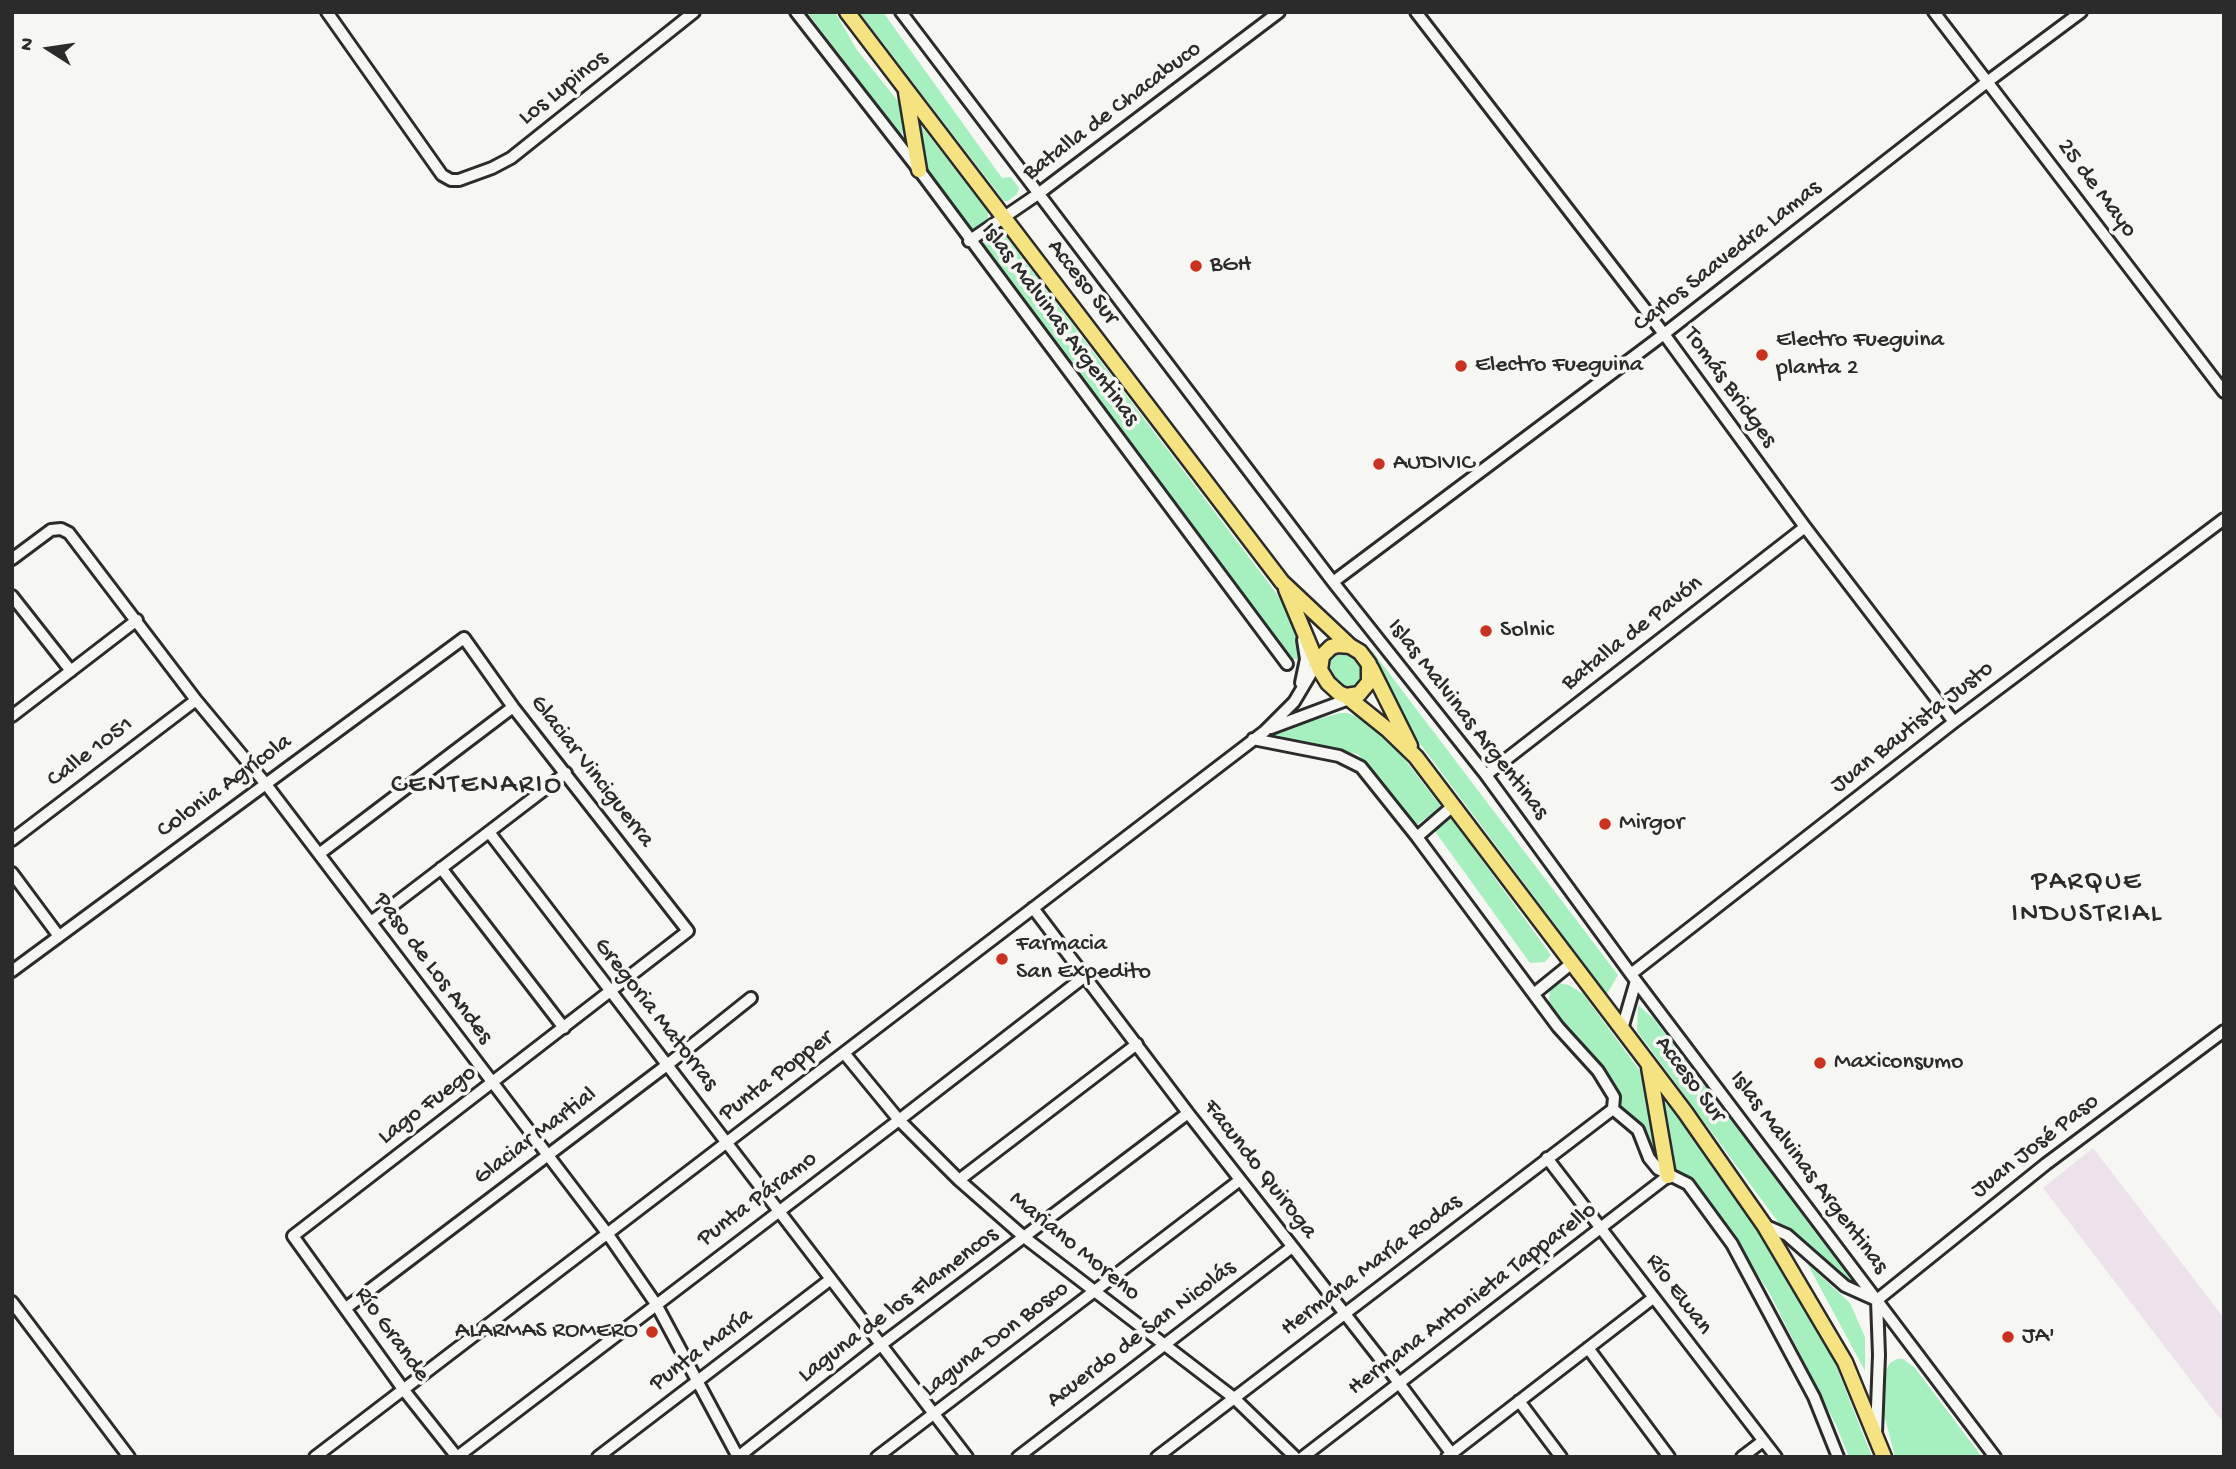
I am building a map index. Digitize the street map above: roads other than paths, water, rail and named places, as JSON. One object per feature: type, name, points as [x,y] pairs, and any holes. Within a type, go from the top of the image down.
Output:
[{"type":"main road","name":"Acceso Sur","points":[[847,12],[1282,582],[1350,646]]},
{"type":"main road","points":[[905,87],[919,170]]},
{"type":"main road","name":"Acceso Sur","points":[[1282,582],[1320,663]]},
{"type":"main road","points":[[1350,646],[1360,652],[1369,664],[1369,682],[1352,696],[1333,689],[1320,663],[1331,647],[1350,646]]},
{"type":"main road","name":"Acceso Sur","points":[[1369,664],[1416,757]]},
{"type":"main road","name":"Acceso Sur","points":[[1352,696],[1416,757],[1454,805],[1648,1062],[1764,1225],[1845,1362],[1884,1457]]},
{"type":"main road","points":[[1648,1062],[1668,1176]]},
{"type":"street","name":"Los Lupinos","points":[[327,12],[442,175],[451,180],[492,169],[511,158],[694,12]]},
{"type":"street","name":"Islas Malvinas Argentinas","points":[[796,12],[919,170],[969,241],[1287,664]]},
{"type":"street","name":"Islas Malvinas Argentinas","points":[[901,12],[1333,582],[1486,775],[1633,977],[1995,1457]]},
{"type":"street","name":"Batalla de Chacabuco","points":[[969,241],[1038,194],[1279,12]]},
{"type":"street","name":"Tomás Bridges","points":[[1416,12],[1664,334],[1805,527],[1954,722]]},
{"type":"street","name":"25 de Mayo","points":[[1934,12],[2224,392]]},
{"type":"street","name":"Carlos Saavedra Lamas","points":[[1333,582],[1664,334],[2081,12]]},
{"type":"street","name":"Juan Bautista Justo","points":[[1633,977],[1954,722],[2224,519]]},
{"type":"street","name":"Batalla de Pavón","points":[[1486,775],[1805,527]]},
{"type":"street","name":"Paso de Los Andes","points":[[12,559],[51,530],[61,528],[69,533],[196,700],[265,783],[607,1233],[656,1304],[738,1457]]},
{"type":"street","points":[[12,596],[71,671]]},
{"type":"street","points":[[1294,702],[1306,659],[1297,613]]},
{"type":"street","points":[[12,716],[137,620]]},
{"type":"street","name":"Glaciar Vinciguerra","points":[[464,638],[513,707],[688,931]]},
{"type":"street","name":"Colonia Agrícola","points":[[12,971],[464,638]]},
{"type":"street","name":"Punta Popper","points":[[1265,731],[1294,702],[1320,663]]},
{"type":"street","name":"Punta Popper","points":[[315,1457],[1253,739],[1299,716],[1352,696]]},
{"type":"street","name":"Calle 1051","points":[[12,840],[196,700]]},
{"type":"street","points":[[319,854],[513,707]]},
{"type":"street","points":[[1253,739],[1351,760],[1361,766],[1418,837],[1558,1027],[1610,1088],[1614,1097],[1613,1109],[1633,1124],[1649,1158],[1668,1176],[1688,1184],[1732,1244],[1814,1398],[1838,1457]]},
{"type":"street","points":[[371,922],[565,773]]},
{"type":"street","points":[[1418,837],[1454,805]]},
{"type":"street","name":"Gregoria Matorras","points":[[489,832],[967,1457]]},
{"type":"street","points":[[441,869],[564,1028]]},
{"type":"street","points":[[12,873],[58,935]]},
{"type":"street","name":"Facundo Quiroga","points":[[1033,908],[1188,1113],[1399,1383],[1451,1456]]},
{"type":"street","name":"Lago Fuego","points":[[293,1236],[688,931]]},
{"type":"street","points":[[1535,993],[1572,963]]},
{"type":"street","name":"Punta Páramo","points":[[457,1457],[1084,977]]},
{"type":"street","points":[[1622,1030],[1633,977]]},
{"type":"street","name":"Glaciar Martial","points":[[346,1308],[667,1065],[751,998]]},
{"type":"street","name":"Juan José Paso","points":[[1877,1300],[2046,1164],[2224,1031]]},
{"type":"street","points":[[959,1180],[1137,1044]]},
{"type":"street","name":"Mariano Moreno","points":[[844,1053],[899,1120],[959,1180],[1024,1237],[1234,1398],[1295,1457]]},
{"type":"street","name":"Hermana María Rodas","points":[[1157,1457],[1613,1109]]},
{"type":"street","name":"Laguna de los Flamencos","points":[[738,1457],[881,1344],[1188,1113]]},
{"type":"street","name":"Río Ewan","points":[[1547,1158],[1776,1457]]},
{"type":"street","name":"Hermana Antonieta Tapparello","points":[[1303,1457],[1668,1176]]},
{"type":"street","name":"Laguna Don Bosco","points":[[877,1457],[1240,1180]]},
{"type":"street","points":[[1764,1225],[1787,1235],[1845,1286],[1877,1300],[1880,1355],[1876,1433]]},
{"type":"street","name":"Río Grande","points":[[293,1236],[403,1389],[457,1457]]},
{"type":"street","name":"Acuerdo de San Nicolás","points":[[1018,1457],[1292,1247]]},
{"type":"street","name":"Punta María","points":[[598,1457],[831,1279]]},
{"type":"street","points":[[1451,1456],[1654,1298]]},
{"type":"street","points":[[12,1302],[129,1457]]},
{"type":"street","points":[[1588,1349],[1669,1457]]},
{"type":"street","points":[[1519,1401],[1561,1457]]},
{"type":"street","points":[[1742,1457],[1763,1441]]},
{"type":"place","name":"BGH","points":[[1196,266]]},
{"type":"place","name":"Electro Fueguina planta 2","points":[[1762,355]]},
{"type":"place","name":"Electro Fueguina","points":[[1461,366]]},
{"type":"place","name":"AUDIVIC","points":[[1379,464]]},
{"type":"place","name":"Solnic","points":[[1486,631]]},
{"type":"place","name":"Mirgor","points":[[1605,824]]},
{"type":"place","name":"Farmacia San Expedito","points":[[1002,959]]},
{"type":"place","name":"Maxiconsumo","points":[[1820,1063]]},
{"type":"place","name":"ALARMAS ROMERO","points":[[652,1332]]},
{"type":"place","name":"JA'","points":[[2008,1337]]},
{"type":"district","name":"CENTENARIO","points":[[477,787]]},
{"type":"district","name":"PARQUE INDUSTRIAL","points":[[2087,900]]}]
